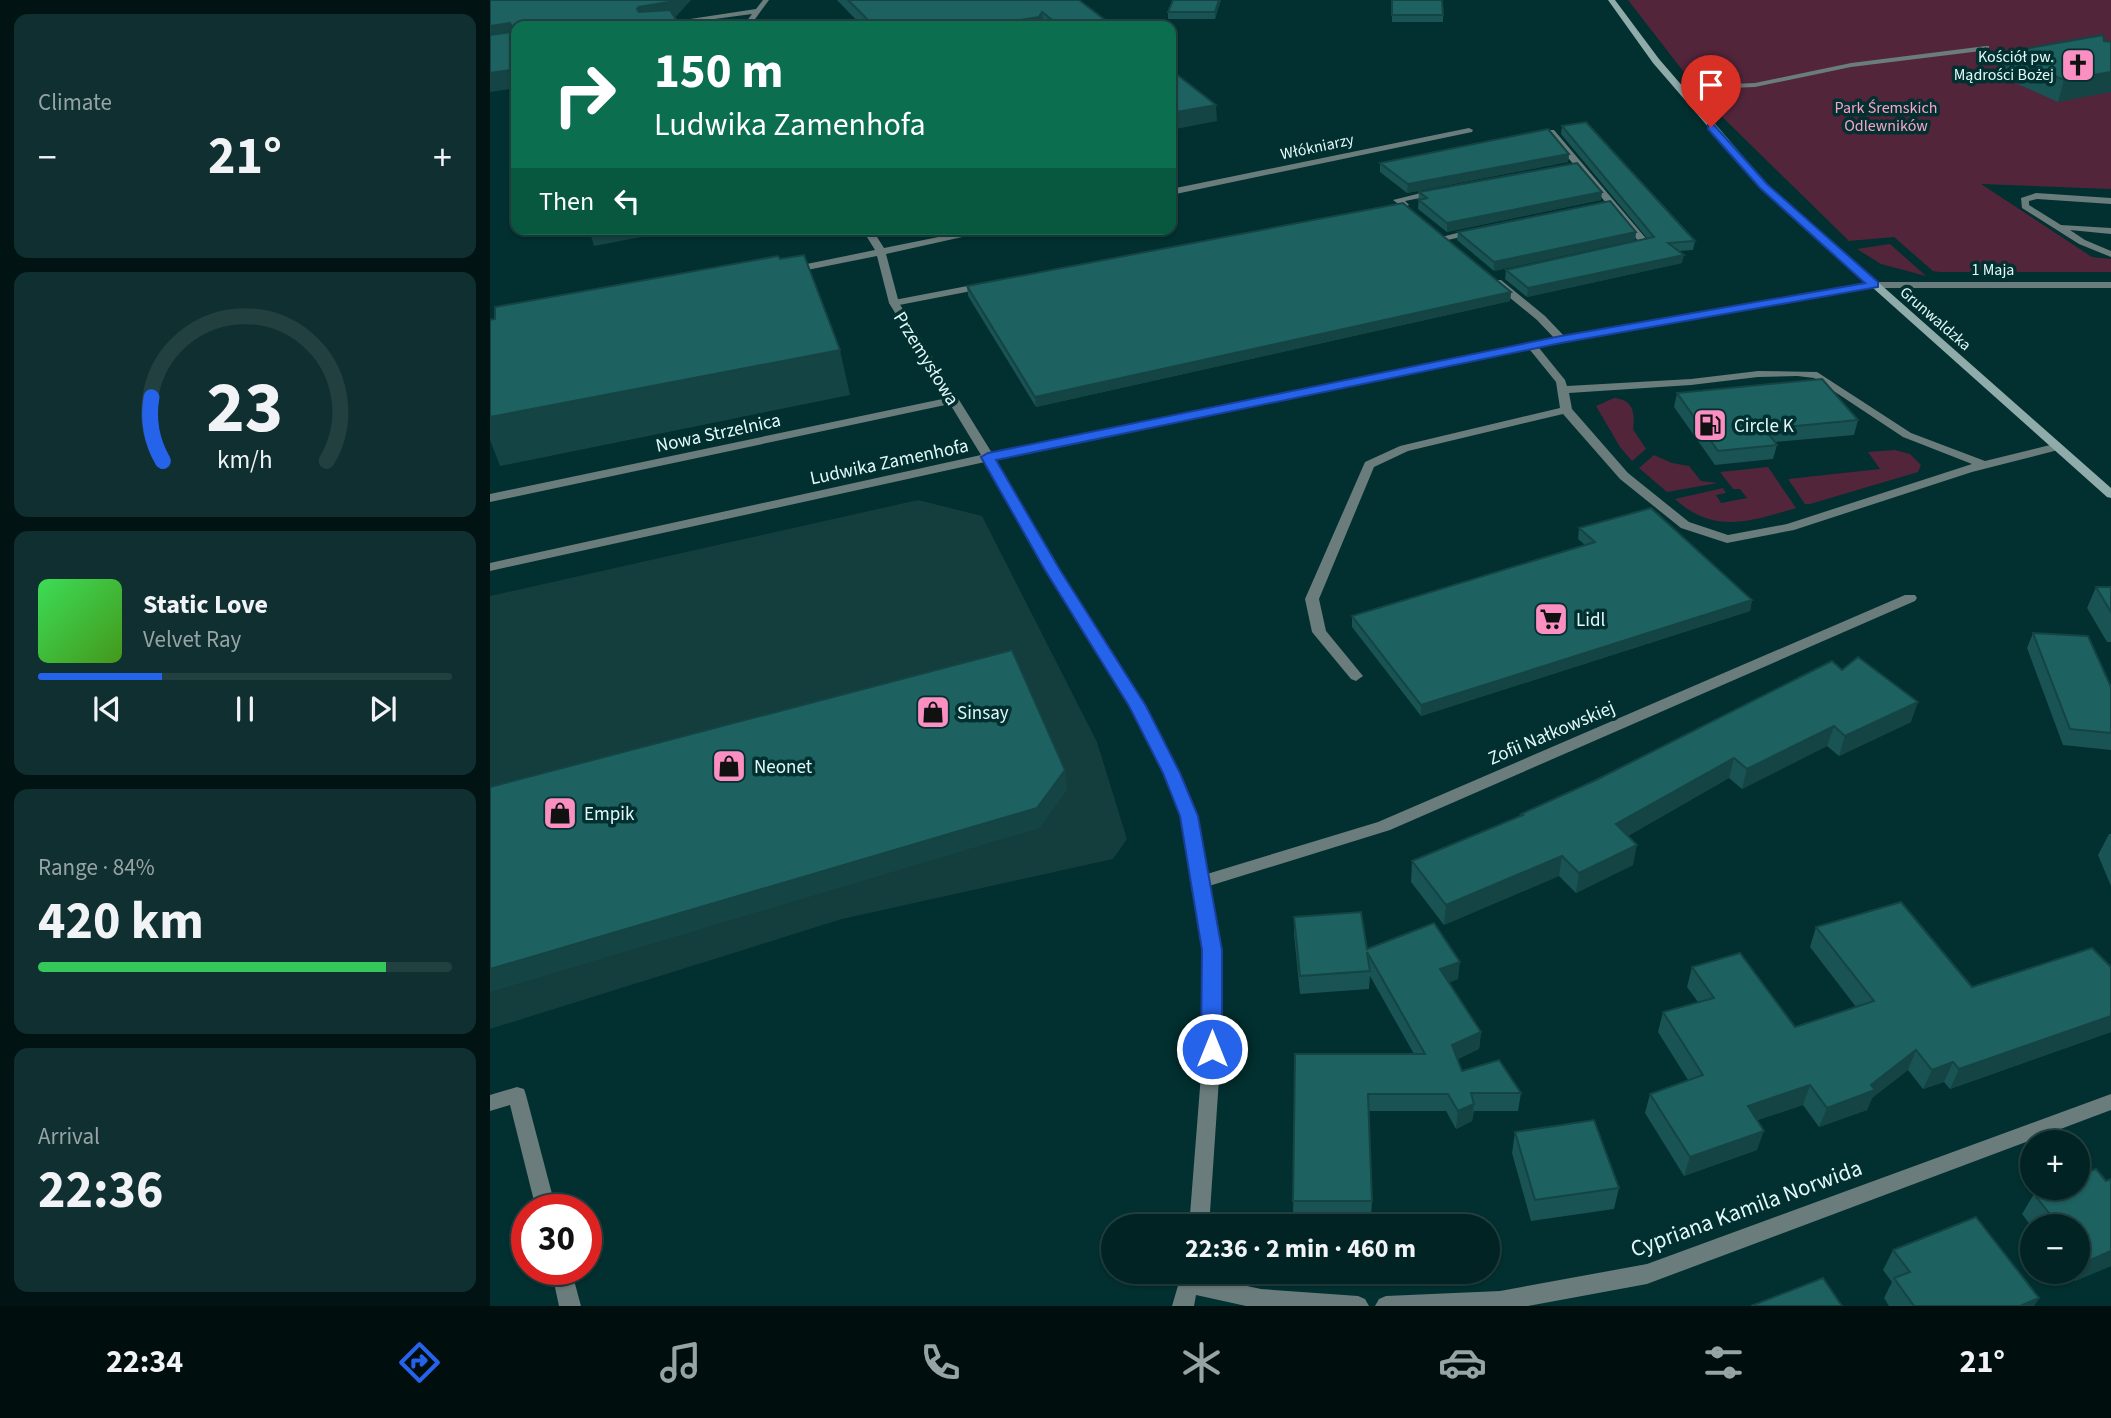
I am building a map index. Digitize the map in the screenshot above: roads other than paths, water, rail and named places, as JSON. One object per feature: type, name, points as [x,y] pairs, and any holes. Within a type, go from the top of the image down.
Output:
[{"type":"main road","name":"Grunwaldzka","points":[[1611,0],[1679,88],[1764,186],[2111,494]]},
{"type":"street","points":[[751,21],[766,0]]},
{"type":"street","points":[[685,21],[758,11]]},
{"type":"street","points":[[1679,88],[1755,85],[1851,65],[1986,48]]},
{"type":"street","name":"Włókniarzy","points":[[1176,191],[1469,130]]},
{"type":"street","points":[[1551,132],[1646,244],[1620,250]]},
{"type":"street","points":[[1566,168],[1579,165]]},
{"type":"street","points":[[1414,213],[1398,200],[1450,190]]},
{"type":"street","points":[[2111,201],[2036,197],[2024,200],[2025,206],[2058,227],[2097,250],[2111,254]]},
{"type":"street","points":[[1599,206],[1611,204]]},
{"type":"street","points":[[1390,207],[1404,205]]},
{"type":"street","points":[[2058,227],[2111,231]]},
{"type":"street","points":[[1433,229],[1453,246]]},
{"type":"street","points":[[1443,238],[1482,230]]},
{"type":"street","name":"Przemysłowa","points":[[870,235],[881,253],[894,303],[1053,570],[1138,706],[1189,816],[1212,950],[1212,1049],[1200,1214]]},
{"type":"street","points":[[784,272],[965,235]]},
{"type":"street","points":[[1504,275],[1491,277],[1541,318],[1561,339]]},
{"type":"street","points":[[894,303],[1000,283]]},
{"type":"street","name":"1 Maja","points":[[1874,285],[2111,285]]},
{"type":"street","name":"Ludwika Zamenhofa","points":[[490,566],[988,457],[1531,345],[1874,285]]},
{"type":"street","points":[[1531,345],[1561,382],[1566,410],[1624,477],[1685,525],[1727,539],[1790,527],[1984,465],[2058,447]]},
{"type":"street","points":[[1562,390],[1758,374],[1817,375],[1907,435],[1984,465]]},
{"type":"street","name":"Nowa Strzelnica","points":[[490,498],[953,400]]},
{"type":"street","points":[[1356,676],[1319,632],[1312,599],[1369,465],[1404,448],[1566,410]]},
{"type":"street","name":"Zofii Nałkowskiej","points":[[1200,883],[1384,826],[1910,598]]},
{"type":"street","points":[[490,1103],[517,1095],[542,1194]]},
{"type":"street","name":"Cypriana Kamila Norwida","points":[[1386,1306],[1500,1301],[1647,1274],[2111,1102]]},
{"type":"street","points":[[1183,1306],[1189,1284]]},
{"type":"street","points":[[1211,1284],[1261,1299],[1358,1306]]},
{"type":"street","points":[[565,1285],[570,1306]]},
{"type":"place","name":"Kościół pw. Mądrości Bożej","points":[[2078,65]]},
{"type":"place","name":"Circle K","points":[[1710,425]]},
{"type":"place","name":"Lidl","points":[[1551,619]]},
{"type":"place","name":"Sinsay","points":[[933,712]]},
{"type":"place","name":"Neonet","points":[[729,766]]},
{"type":"place","name":"Empik","points":[[560,813]]},
{"type":"park label","name":"Park Śremskich Odlewników","points":[[1886,116]]}]
